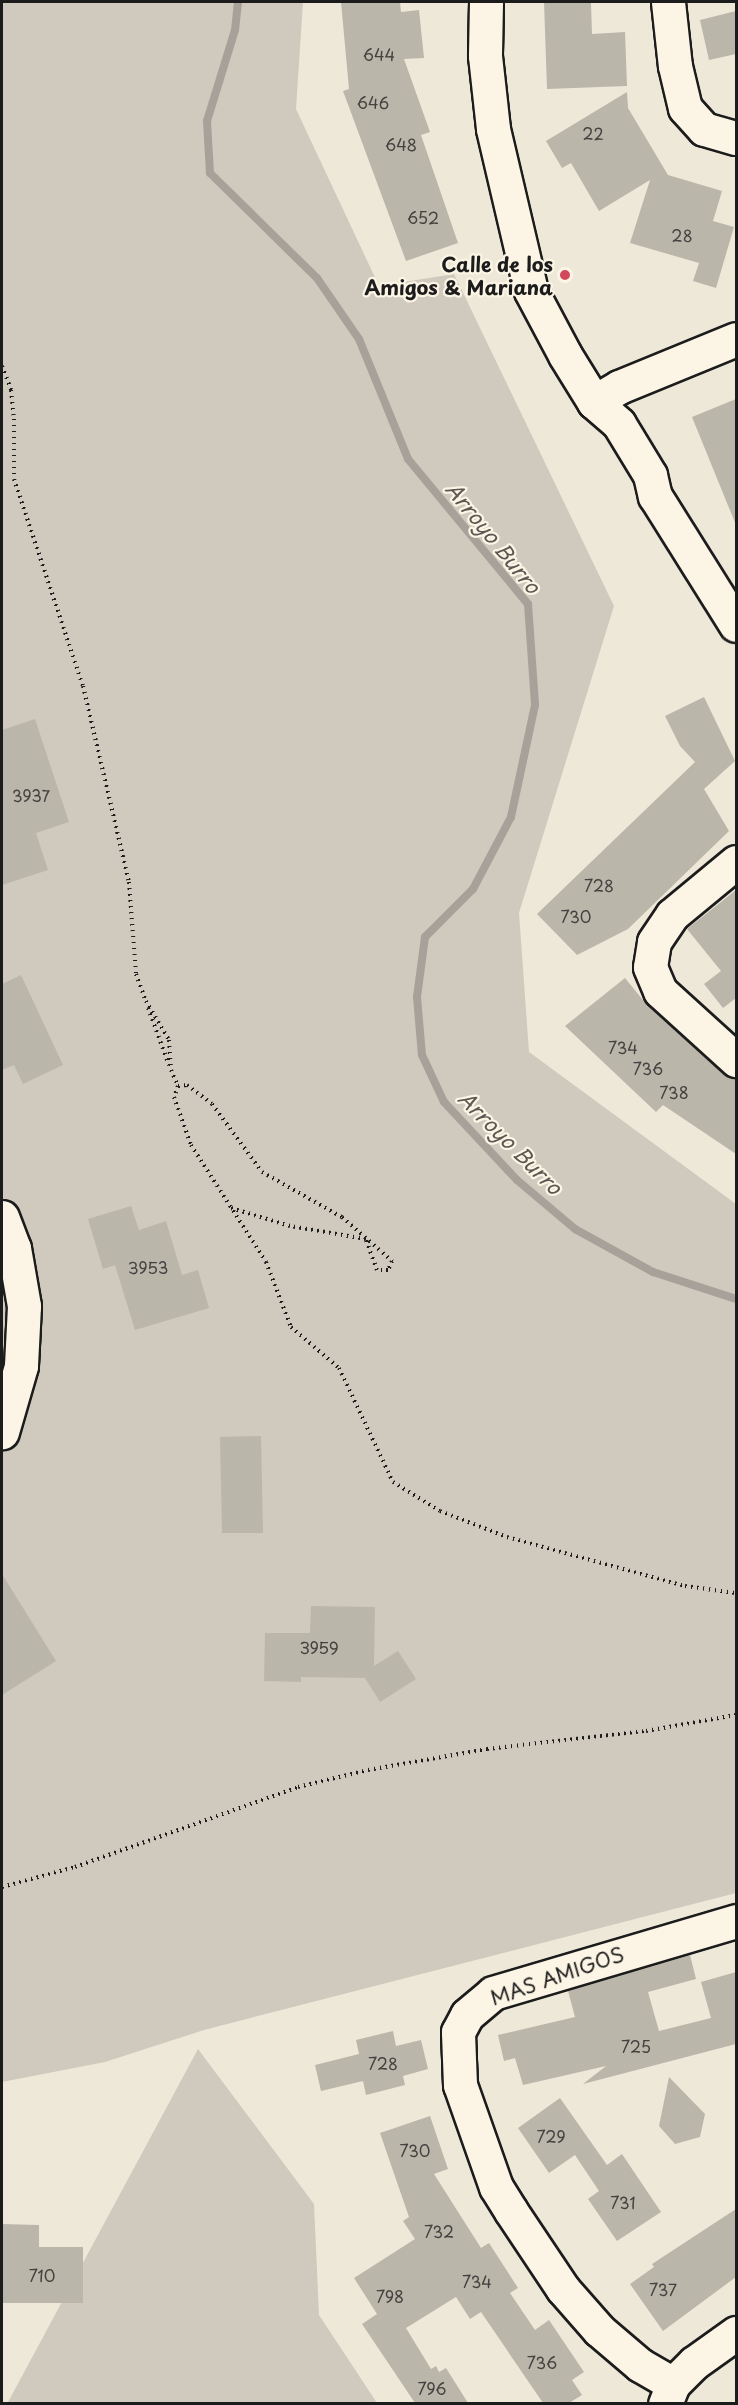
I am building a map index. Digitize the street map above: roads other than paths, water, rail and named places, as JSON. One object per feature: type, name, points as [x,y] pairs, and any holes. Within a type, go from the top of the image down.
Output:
[{"type":"street","points":[[486,2],[485,56],[493,129],[515,236],[531,291],[594,402],[603,433],[636,484],[655,496],[736,625]]},
{"type":"street","points":[[669,2],[675,66],[685,108],[704,129],[736,138]]},
{"type":"street","points":[[594,402],[619,387],[736,339]]},
{"type":"street","points":[[736,862],[672,915],[654,942],[650,967],[660,991],[736,1060]]},
{"type":"street","points":[[2,1217],[14,1248],[24,1306],[21,1366],[2,1432]]},
{"type":"street","name":"MAS AMIGOS","points":[[669,2394],[640,2365],[599,2330],[563,2289],[496,2187],[460,2085],[458,2032],[467,2014],[493,1993],[736,1921]]},
{"type":"street","points":[[669,2394],[694,2363],[736,2333]]},
{"type":"waterway","name":"Arroyo Burro","points":[[238,2],[235,30],[207,121],[210,173],[317,278],[359,339],[408,459],[528,604],[535,705],[511,817],[473,889],[425,937],[417,997],[422,1055],[444,1102],[517,1180],[575,1229],[653,1272],[736,1299]]},
{"type":"place","name":"Calle de los Amigos & Mariana","points":[[565,275]]}]
